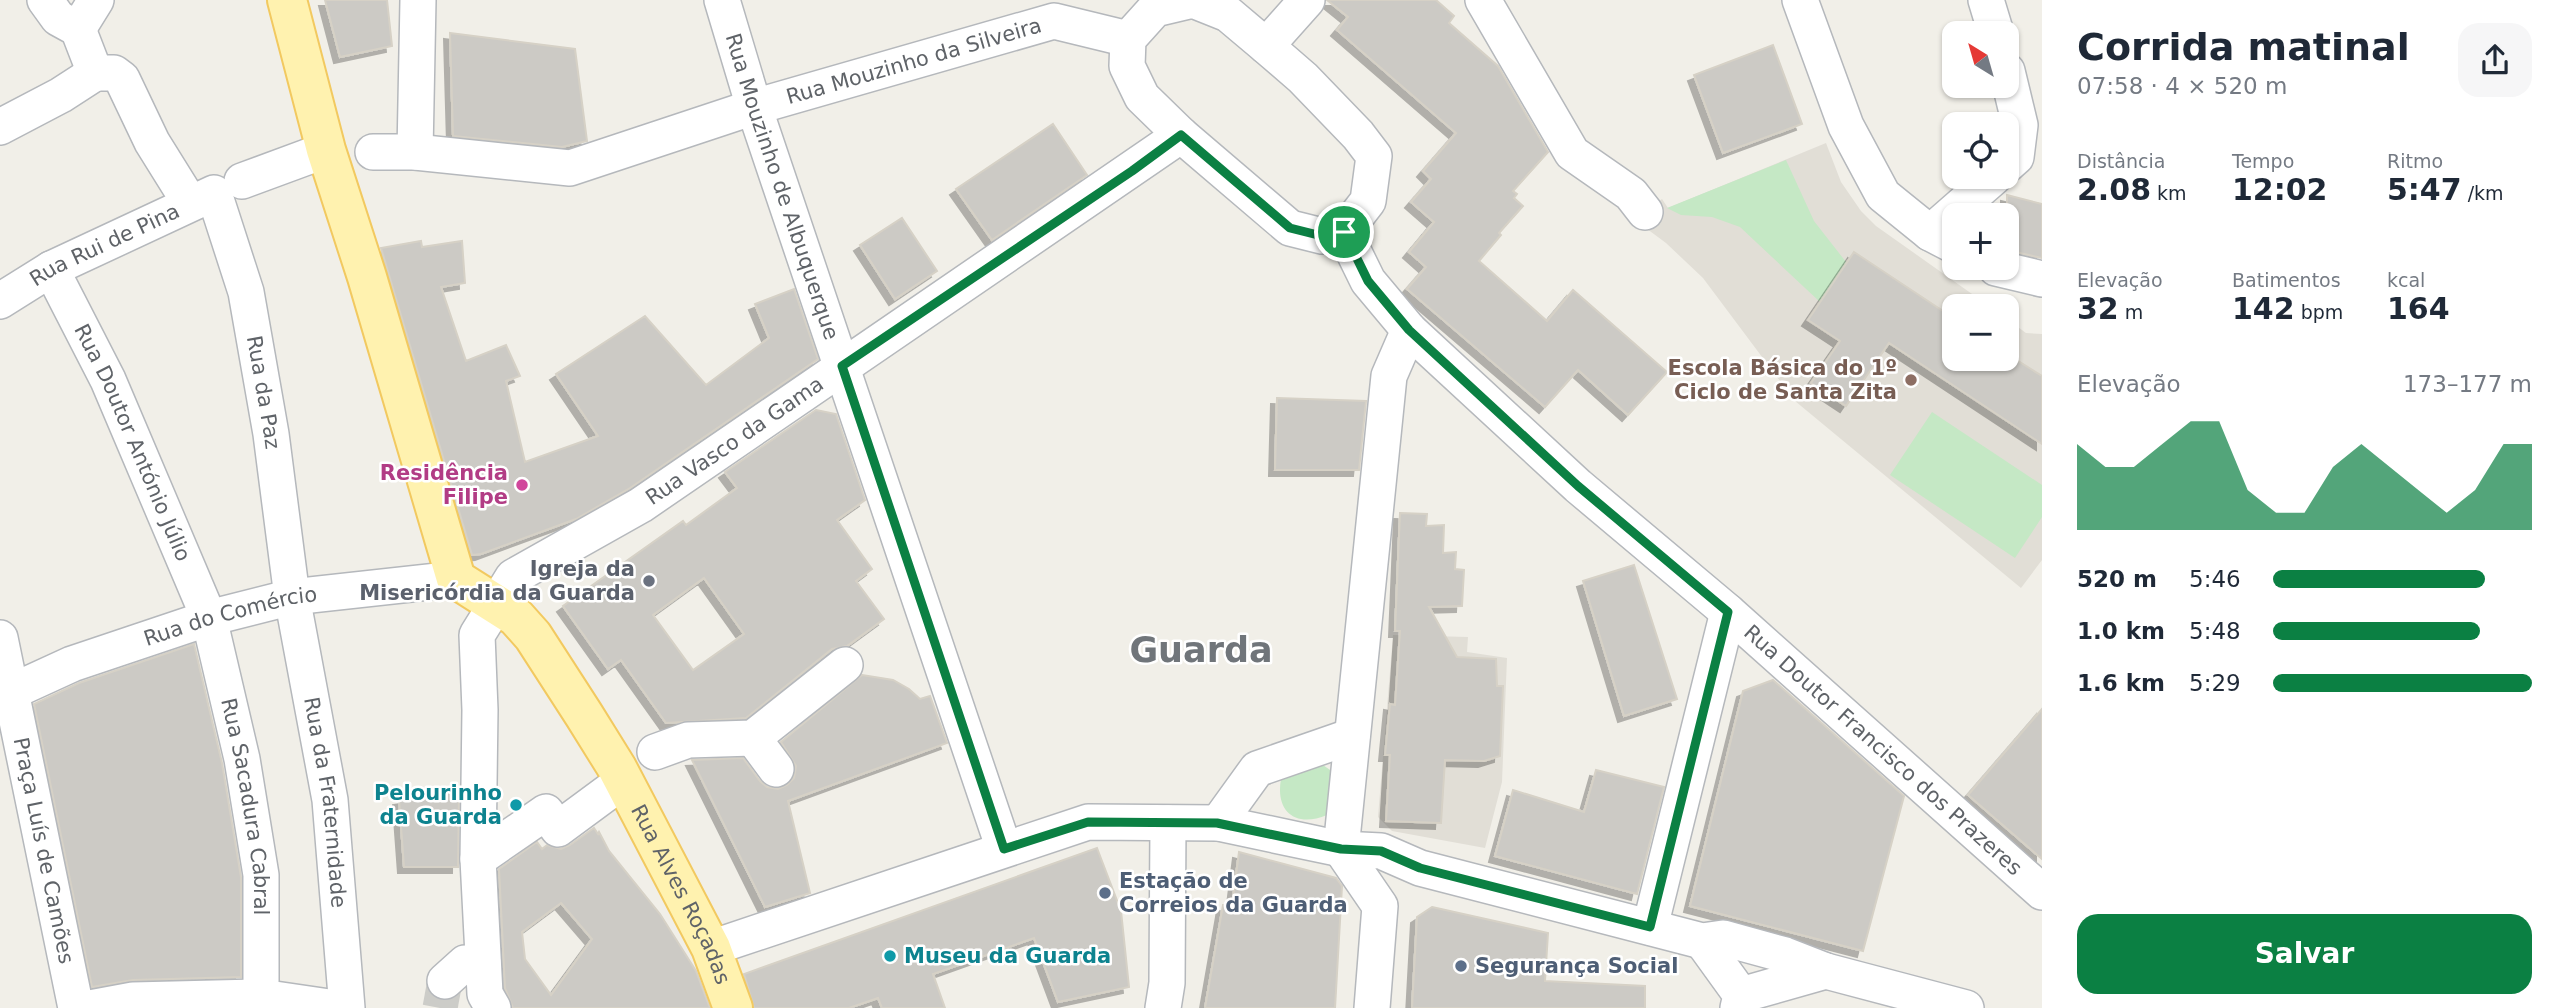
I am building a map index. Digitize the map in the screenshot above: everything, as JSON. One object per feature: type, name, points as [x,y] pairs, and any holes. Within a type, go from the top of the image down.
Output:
[{"type":"main road","points":[[288,0],[326,150],[367,277],[456,579]]},
{"type":"main road","name":"Rua Alves Roçadas","points":[[456,579],[516,617],[533,636],[602,743],[623,781],[711,948],[733,1008]]},
{"type":"street","points":[[415,152],[418,0]]},
{"type":"street","name":"Rua Mouzinho de Albuquerque","points":[[722,0],[754,107],[1004,849]]},
{"type":"street","points":[[1193,0],[1228,14],[1266,46],[1312,88],[1358,135],[1374,156],[1368,201],[1344,232],[1322,236],[1290,228],[1181,135],[1142,97],[1127,66],[1128,39],[1154,9],[1193,0]]},
{"type":"street","points":[[1266,46],[1307,0]]},
{"type":"street","points":[[1483,0],[1572,153],[1631,194],[1645,212]]},
{"type":"street","points":[[1800,0],[1846,126],[1883,195],[1942,239]]},
{"type":"street","points":[[1986,0],[1992,21]]},
{"type":"street","points":[[0,127],[61,95],[95,73],[87,14],[58,18],[46,3]]},
{"type":"street","name":"Rua Mouzinho da Silveira","points":[[373,152],[415,152],[570,168],[754,107],[1054,21],[1128,39]]},
{"type":"street","name":"Rua da Paz","points":[[95,73],[114,73],[122,79],[152,142],[215,192],[246,292],[271,434],[292,597]]},
{"type":"street","name":"Rua Vasco da Gama","points":[[486,993],[478,859],[480,710],[477,635],[513,577],[641,505],[1181,135]]},
{"type":"street","name":"Rua Rui de Pina","points":[[0,301],[51,269],[215,192],[326,150]]},
{"type":"street","points":[[1972,203],[1984,189]]},
{"type":"street","name":"Rua Doutor Francisco dos Prazeres","points":[[1344,232],[1368,281],[1409,330],[1578,486],[1728,612],[2042,892]]},
{"type":"street","name":"Rua Doutor António Júlio","points":[[51,269],[108,380],[209,618]]},
{"type":"street","points":[[2019,274],[2042,279]]},
{"type":"street","points":[[1373,1008],[1380,906],[1341,849],[1389,376],[1409,330]]},
{"type":"street","name":"Rua do Comércio","points":[[6,694],[72,664],[209,618],[292,597],[456,579]]},
{"type":"street","name":"Rua da Fraternidade","points":[[292,597],[330,800],[347,1008]]},
{"type":"street","points":[[1650,927],[1728,612]]},
{"type":"street","name":"Rua Sacadura Cabral","points":[[209,618],[242,759],[261,875],[261,997]]},
{"type":"street","name":"Praça Luís de Camões","points":[[0,638],[6,694],[76,1008]]},
{"type":"street","points":[[655,752],[688,740],[753,738],[845,665]]},
{"type":"street","points":[[1217,823],[1257,769],[1352,736]]},
{"type":"street","points":[[753,738],[776,769]]},
{"type":"street","points":[[478,859],[546,812],[558,829],[623,781]]},
{"type":"street","points":[[711,948],[1088,822],[1217,823],[1341,849],[1381,851],[1420,868],[1702,941],[1723,938],[1785,955],[1826,971],[1966,1008]]},
{"type":"street","points":[[1163,1008],[1167,983],[1168,823]]},
{"type":"street","points":[[1380,906],[1420,868]]},
{"type":"street","points":[[1702,941],[1739,1001],[1826,971]]},
{"type":"street","points":[[445,981],[465,963],[486,993]]},
{"type":"street","points":[[90,1008],[133,1000],[261,997],[336,1008]]},
{"type":"shaded area","name":"Escola Básica do 1º Ciclo de Santa Zita","points":[[1826,143],[1841,182],[1861,211],[1876,226],[1942,273],[1942,280],[1952,280],[1972,294],[1942,294],[1942,371],[2019,371],[2019,328],[2026,333],[2042,334],[2042,560],[2021,588],[1795,401],[1703,278],[1666,243],[1635,220],[1662,199],[1668,208]]},
{"type":"shaded area","points":[[1393,635],[1468,637],[1467,652],[1507,658],[1502,782],[1485,848],[1392,831],[1378,817]]},
{"type":"green space","points":[[1786,160],[1814,221],[1846,262],[1820,302],[1740,227],[1712,217],[1681,215],[1667,208]]},
{"type":"green space","points":[[1932,412],[2042,485],[2042,517],[2015,558],[1890,475]]},
{"type":"green space","points":[[1320,763],[1333,772],[1327,815],[1306,820],[1297,818],[1290,814],[1281,800],[1281,779]]},
{"type":"building","points":[[325,0],[387,0],[392,46],[340,57]]},
{"type":"building","points":[[1327,0],[1436,0],[1454,16],[1449,23],[1498,66],[1548,152],[1513,191],[1517,194],[1514,198],[1523,206],[1479,261],[1547,321],[1573,290],[1667,372],[1628,415],[1578,370],[1545,407],[1407,289],[1426,267],[1409,252],[1434,222],[1411,202],[1431,179],[1423,171],[1456,133],[1337,30],[1348,17]]},
{"type":"building","points":[[450,33],[575,49],[587,141],[562,147],[453,136]]},
{"type":"building","points":[[1773,45],[1802,124],[1723,153],[1694,75]]},
{"type":"building","points":[[1053,124],[1087,175],[992,240],[956,189]]},
{"type":"building","points":[[2007,195],[2042,204],[2042,258],[2019,253],[2019,203],[2007,203]]},
{"type":"building","points":[[902,218],[937,271],[895,299],[860,245]]},
{"type":"building","points":[[421,241],[422,247],[462,241],[465,283],[441,287],[466,361],[506,345],[520,376],[506,381],[525,462],[598,436],[556,374],[645,316],[706,385],[769,338],[755,304],[794,289],[818,359],[630,488],[576,519],[472,555],[381,248]]},
{"type":"building","points":[[1854,252],[1942,310],[1942,371],[2019,371],[2019,362],[2042,376],[2042,444],[1889,343],[1846,406],[1811,383],[1840,341],[1808,320]]},
{"type":"building","points":[[1277,398],[1366,401],[1359,470],[1275,470]]},
{"type":"building","points":[[816,410],[836,414],[865,500],[837,520],[872,569],[856,581],[884,619],[847,646],[832,649],[746,718],[666,723],[621,660],[608,669],[563,606],[683,521],[686,525],[737,488],[725,472]],"holes":[[[704,578],[744,634],[693,670],[653,615]]]},
{"type":"building","points":[[1400,513],[1427,514],[1426,526],[1444,525],[1443,553],[1456,552],[1455,569],[1464,570],[1462,606],[1429,607],[1457,657],[1496,659],[1497,686],[1503,686],[1500,756],[1484,761],[1445,760],[1441,823],[1386,821],[1390,755],[1385,755],[1390,704],[1395,705],[1400,631],[1395,631]]},
{"type":"building","points":[[1634,565],[1677,699],[1624,716],[1583,581]]},
{"type":"building","points":[[194,644],[222,763],[241,877],[241,977],[133,980],[92,987],[34,704],[79,683]]},
{"type":"building","points":[[862,675],[893,680],[920,699],[930,696],[947,743],[788,801],[810,893],[765,907],[692,760],[743,758],[767,787],[778,789],[787,785],[794,778],[796,766],[781,742]]},
{"type":"building","points":[[1773,680],[1904,796],[1863,951],[1690,906],[1743,691]]},
{"type":"building","points":[[2042,709],[2042,859],[1968,795]]},
{"type":"building","points":[[1596,770],[1664,787],[1637,894],[1495,856],[1513,790],[1584,812]]},
{"type":"building","points":[[459,790],[458,867],[404,867],[399,799]]},
{"type":"building","points":[[594,828],[598,834],[599,832],[609,851],[660,914],[696,971],[710,1008],[513,1008],[505,988],[499,869],[537,842],[542,849],[547,845],[561,849]],"holes":[[[561,903],[592,939],[551,995],[525,959],[522,932]]]},
{"type":"building","name":"Museu da Guarda","points":[[1097,848],[1121,911],[1129,987],[1058,1002],[1034,938],[933,974],[945,1008],[882,1008],[878,998],[849,1008],[754,1008],[744,974]]},
{"type":"building","points":[[1239,852],[1336,878],[1342,886],[1335,1008],[1205,1008],[1223,905],[1232,906]]},
{"type":"building","points":[[1432,907],[1548,933],[1545,981],[1645,986],[1645,1008],[1412,1008],[1417,917]]},
{"type":"tunnel","points":[[440,1008],[445,981]]},
{"type":"place","name":"Escola Básica do 1º Ciclo de Santa Zita","points":[[1911,380]]},
{"type":"place","name":"Residência Filipe","points":[[522,485]]},
{"type":"place","name":"Igreja da Misericórdia da Guarda","points":[[649,581]]},
{"type":"place","name":"Pelourinho da Guarda","points":[[516,805]]},
{"type":"place","name":"Estação de Correios da Guarda","points":[[1105,893]]},
{"type":"place","name":"Museu da Guarda","points":[[890,956]]},
{"type":"place","name":"Segurança Social","points":[[1461,966]]},
{"type":"district","name":"Guarda","points":[[1201,650]]},
{"type":"route","points":[[1181,135],[1290,228],[1322,236],[1344,232],[1368,281],[1409,330],[1578,486],[1728,612],[1650,927],[1420,868],[1381,851],[1341,849],[1217,823],[1088,822],[1004,849],[842,366],[1132,171],[1181,135]]}]
